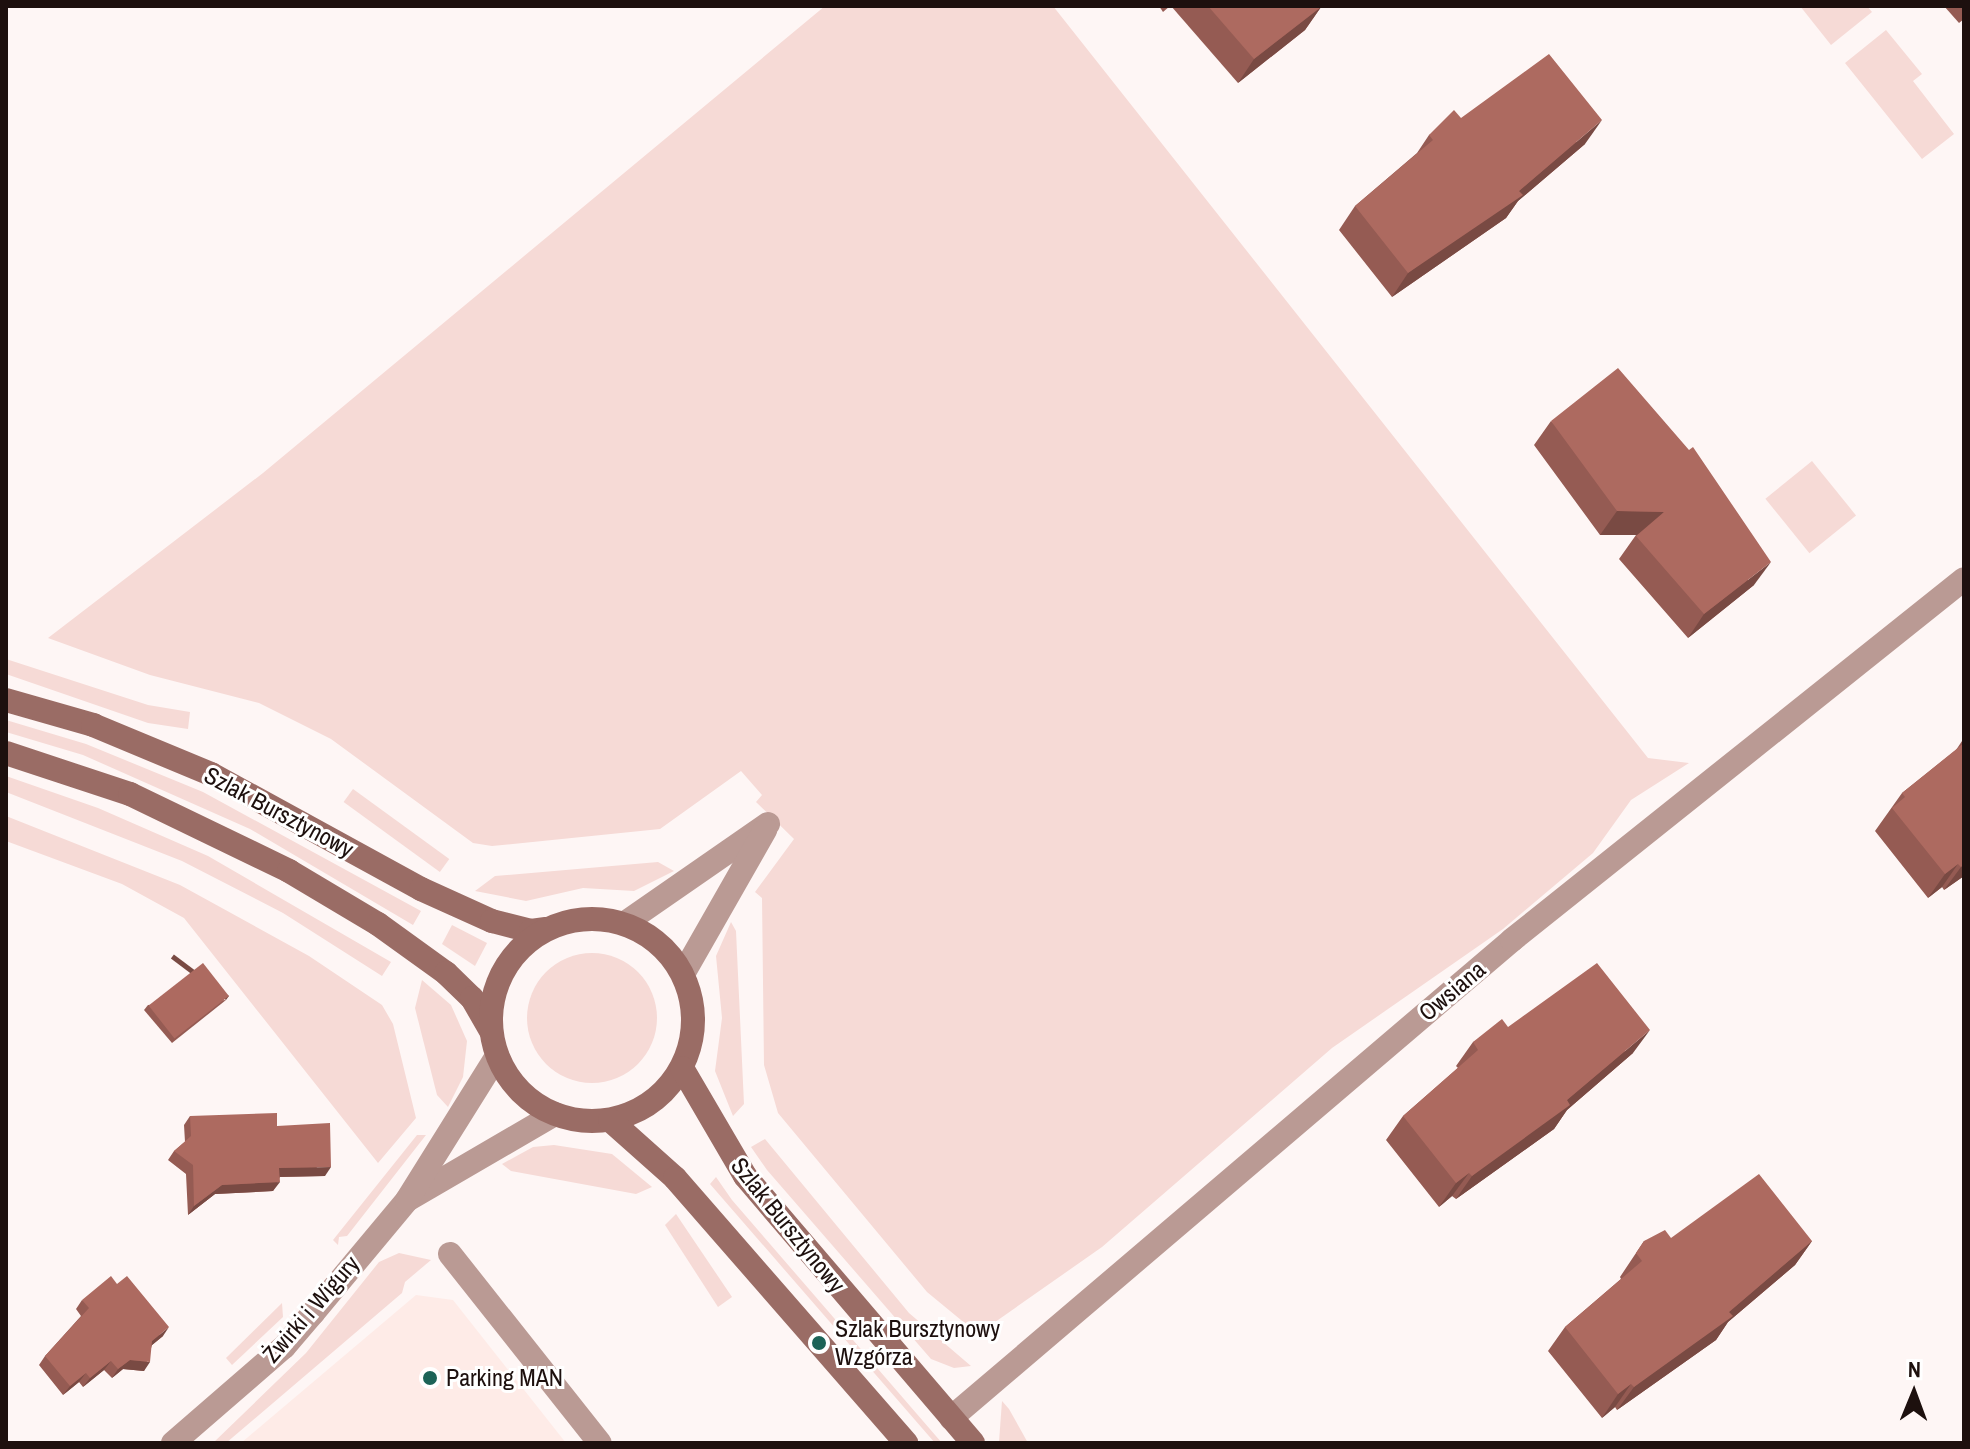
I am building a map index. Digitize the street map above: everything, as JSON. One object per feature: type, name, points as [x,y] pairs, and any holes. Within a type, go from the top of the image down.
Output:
[{"type":"main road","name":"Szlak Bursztynowy","points":[[6,700],[93,725],[211,774],[421,889],[492,921],[520,930],[546,929]]},
{"type":"main road","name":"Szlak Bursztynowy","points":[[6,753],[130,794],[289,871],[378,924],[446,973],[472,998],[491,1032]]},
{"type":"main road","points":[[598,918],[625,923],[649,935],[683,974],[694,1021],[682,1068],[652,1102],[610,1120],[555,1114],[520,1091],[497,1056],[491,1032],[497,983],[525,943],[546,929],[598,918]]},
{"type":"main road","name":"Szlak Bursztynowy","points":[[682,1068],[745,1176],[973,1443]]},
{"type":"main road","points":[[610,1120],[675,1178],[906,1443]]},
{"type":"street","name":"Owsiana","points":[[951,1418],[1512,940],[1964,579]]},
{"type":"street","points":[[625,923],[768,824],[683,974]]},
{"type":"street","name":"Żwirki i Wigury","points":[[173,1443],[284,1347],[407,1200],[497,1056]]},
{"type":"street","name":"Żwirki i Wigury","points":[[407,1200],[555,1114]]},
{"type":"street","points":[[450,1254],[600,1443]]},
{"type":"shaded area","points":[[825,6],[1053,6],[1648,758],[1689,763],[1631,800],[1593,853],[1503,929],[1332,1048],[1102,1247],[978,1334],[927,1292],[778,1113],[764,1065],[762,898],[755,892],[794,839],[756,802],[762,795],[741,771],[660,829],[492,846],[473,843],[331,739],[259,703],[150,675],[48,638],[263,473]]},
{"type":"shaded area","points":[[1800,6],[1867,6],[1872,12],[1831,45]]},
{"type":"shaded area","points":[[1886,30],[1922,74],[1913,81],[1954,134],[1922,159],[1845,63]]},
{"type":"shaded area","points":[[1812,461],[1856,515],[1809,553],[1765,499]]},
{"type":"shaded area","points":[[6,659],[148,705],[190,712],[188,729],[148,723],[6,674]]},
{"type":"shaded area","points":[[6,720],[86,744],[203,792],[421,911],[413,925],[250,829],[83,755],[6,732]]},
{"type":"shaded area","points":[[6,776],[98,808],[208,856],[391,962],[382,976],[283,913],[182,861],[6,792]]},
{"type":"shaded area","points":[[353,789],[449,859],[440,872],[344,802]]},
{"type":"shaded area","points":[[6,816],[180,885],[309,956],[382,1005],[393,1024],[416,1118],[378,1163],[184,918],[122,884],[6,841]]},
{"type":"shaded area","points":[[658,862],[674,871],[634,891],[583,888],[526,901],[475,891],[495,876]]},
{"type":"shaded area","points":[[731,922],[736,931],[744,1104],[733,1116],[715,1071],[722,1018],[716,956]]},
{"type":"shaded area","points":[[452,925],[487,943],[475,966],[442,944]]},
{"type":"shaded area","points":[[592,953],[617,958],[638,972],[652,993],[657,1018],[652,1043],[638,1064],[617,1078],[592,1083],[567,1078],[546,1064],[532,1043],[527,1018],[532,993],[546,972],[567,958]]},
{"type":"shaded area","points":[[422,980],[451,1005],[467,1041],[463,1077],[448,1107],[437,1095],[415,1008]]},
{"type":"shaded area","points":[[417,1135],[426,1135],[347,1236],[339,1237],[338,1245],[333,1240]]},
{"type":"shaded area","points":[[765,1139],[909,1313],[971,1366],[954,1368],[931,1359],[767,1170],[751,1147]]},
{"type":"shaded area","points":[[554,1145],[612,1154],[652,1187],[636,1194],[511,1171],[502,1164],[533,1147]]},
{"type":"shaded area","points":[[716,1177],[732,1200],[942,1443],[935,1443],[710,1184]]},
{"type":"shaded area","points":[[676,1214],[732,1297],[718,1307],[665,1225]]},
{"type":"shaded area","points":[[399,1253],[431,1260],[405,1282],[402,1293],[226,1443],[213,1443],[306,1353],[379,1262]]},
{"type":"shaded area","name":"Parking MAN","points":[[416,1295],[453,1300],[566,1443],[241,1443]]},
{"type":"shaded area","points":[[282,1303],[283,1317],[232,1365],[226,1358]]},
{"type":"shaded area","points":[[1002,1401],[1009,1409],[1028,1443],[999,1442]]},
{"type":"building","points":[[1208,6],[1321,6],[1321,7],[1254,59]]},
{"type":"building","points":[[1549,54],[1602,120],[1519,191],[1523,195],[1408,273],[1355,206],[1433,140],[1429,135],[1454,110],[1461,118]]},
{"type":"building","points":[[1618,368],[1689,450],[1693,447],[1771,562],[1704,614],[1636,536],[1664,512],[1617,511],[1551,421]]},
{"type":"building","points":[[1964,743],[1964,864],[1961,867],[1958,864],[1945,874],[1892,808],[1905,797],[1902,793]]},
{"type":"building","points":[[203,963],[229,996],[174,1039],[149,1005]]},
{"type":"building","points":[[1597,963],[1650,1030],[1567,1100],[1570,1105],[1472,1176],[1469,1173],[1456,1183],[1403,1116],[1478,1050],[1473,1042],[1502,1019],[1508,1027]]},
{"type":"building","points":[[277,1113],[277,1126],[330,1123],[331,1167],[279,1168],[280,1182],[222,1185],[194,1206],[193,1165],[174,1151],[191,1136],[190,1116]]},
{"type":"building","points":[[1759,1174],[1812,1241],[1729,1312],[1733,1316],[1634,1387],[1631,1384],[1618,1394],[1565,1327],[1642,1261],[1636,1253],[1644,1241],[1665,1230],[1671,1238]]},
{"type":"building","points":[[111,1276],[117,1284],[127,1276],[169,1327],[152,1341],[150,1362],[130,1360],[118,1369],[111,1361],[90,1378],[86,1373],[70,1386],[45,1356],[89,1308],[82,1300]]},
{"type":"place","name":"Szlak Bursztynowy Wzgórza","points":[[819,1343]]},
{"type":"place","name":"Parking MAN","points":[[430,1378]]}]
